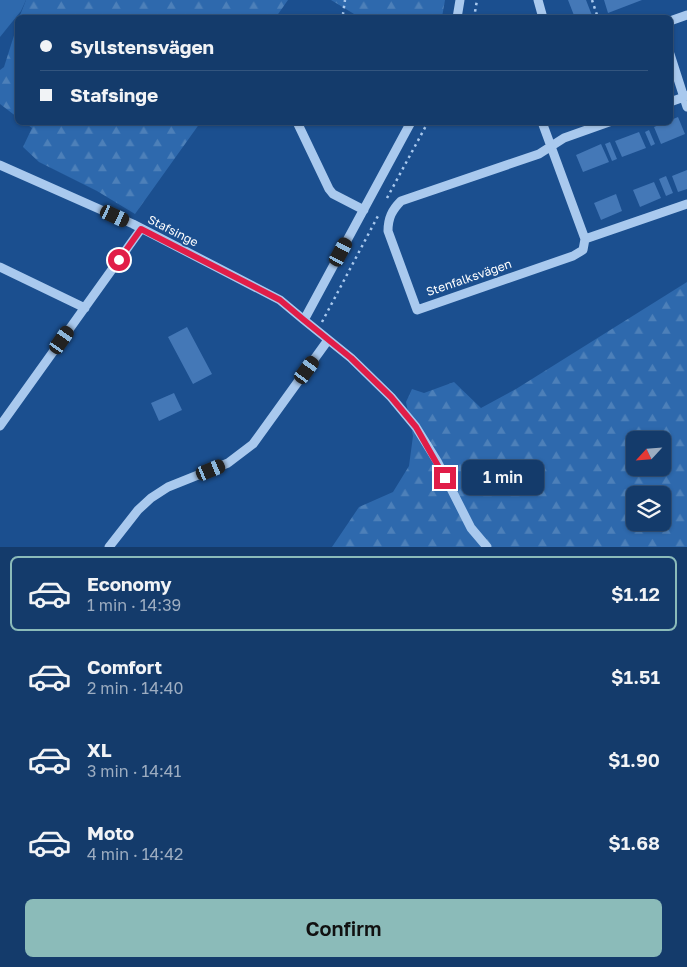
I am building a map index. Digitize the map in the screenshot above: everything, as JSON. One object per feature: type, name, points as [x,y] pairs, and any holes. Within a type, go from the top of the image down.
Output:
[{"type":"street","points":[[458,15],[460,0]]},
{"type":"street","points":[[538,0],[542,15]]},
{"type":"street","points":[[673,20],[687,15]]},
{"type":"street","points":[[673,62],[687,107]]},
{"type":"street","points":[[673,101],[685,96]]},
{"type":"street","points":[[297,125],[329,189],[333,194],[364,210]]},
{"type":"street","points":[[304,320],[409,125]]},
{"type":"street","points":[[543,125],[585,239],[687,204]]},
{"type":"street","name":"Stenfalksvägen","points":[[585,239],[583,250],[573,256],[417,310],[388,231],[388,223],[393,209],[401,201],[539,154],[550,146],[601,125]]},
{"type":"street","name":"Stafsinge","points":[[0,165],[141,229],[280,300],[351,358],[391,397],[416,427],[437,461],[471,528],[487,547]]},
{"type":"street","points":[[1,421],[141,229]]},
{"type":"street","points":[[0,267],[85,308]]},
{"type":"street","points":[[109,547],[138,510],[151,498],[168,487],[228,463],[253,444],[328,340]]},
{"type":"path","points":[[342,15],[345,0]]},
{"type":"path","points":[[474,15],[477,0]]},
{"type":"path","points":[[592,0],[597,15]]},
{"type":"path","points":[[387,200],[426,125]]},
{"type":"path","points":[[320,333],[324,318],[382,207]]},
{"type":"green space","points":[[0,0],[26,0],[21,11],[18,15],[15,15],[15,18],[0,37]]},
{"type":"green space","points":[[26,0],[288,0],[277,15],[20,15]]},
{"type":"green space","points":[[331,0],[445,0],[442,15],[356,15]]},
{"type":"green space","points":[[15,32],[15,115],[0,104],[0,70],[4,67]]},
{"type":"green space","points":[[28,125],[199,125],[135,214],[97,191],[39,162],[23,147],[32,128]]},
{"type":"green space","points":[[687,282],[687,547],[332,547],[359,507],[393,492],[409,466],[413,436],[406,402],[412,389],[424,393],[454,382],[481,408],[516,389]]},
{"type":"building","points":[[568,0],[586,0],[592,15],[574,15]]},
{"type":"building","points":[[604,0],[642,0],[608,13]]},
{"type":"building","points":[[678,117],[685,134],[661,144],[654,127],[673,125],[673,119]]},
{"type":"building","points":[[649,130],[655,144],[651,146],[645,132]]},
{"type":"building","points":[[639,132],[646,148],[622,157],[615,141]]},
{"type":"building","points":[[610,142],[617,159],[612,161],[605,144]]},
{"type":"building","points":[[601,144],[609,162],[583,172],[576,155]]},
{"type":"building","points":[[687,170],[687,189],[678,192],[672,176]]},
{"type":"building","points":[[666,176],[673,193],[666,196],[659,179]]},
{"type":"building","points":[[654,182],[661,198],[640,207],[633,190]]},
{"type":"building","points":[[616,194],[622,211],[601,220],[594,203]]},
{"type":"building","points":[[187,327],[212,374],[193,384],[168,337]]},
{"type":"building","points":[[174,393],[182,410],[159,421],[151,403]]},
{"type":"route","points":[[119,260],[141,229],[280,300],[351,358],[391,397],[416,427],[445,478]]}]
